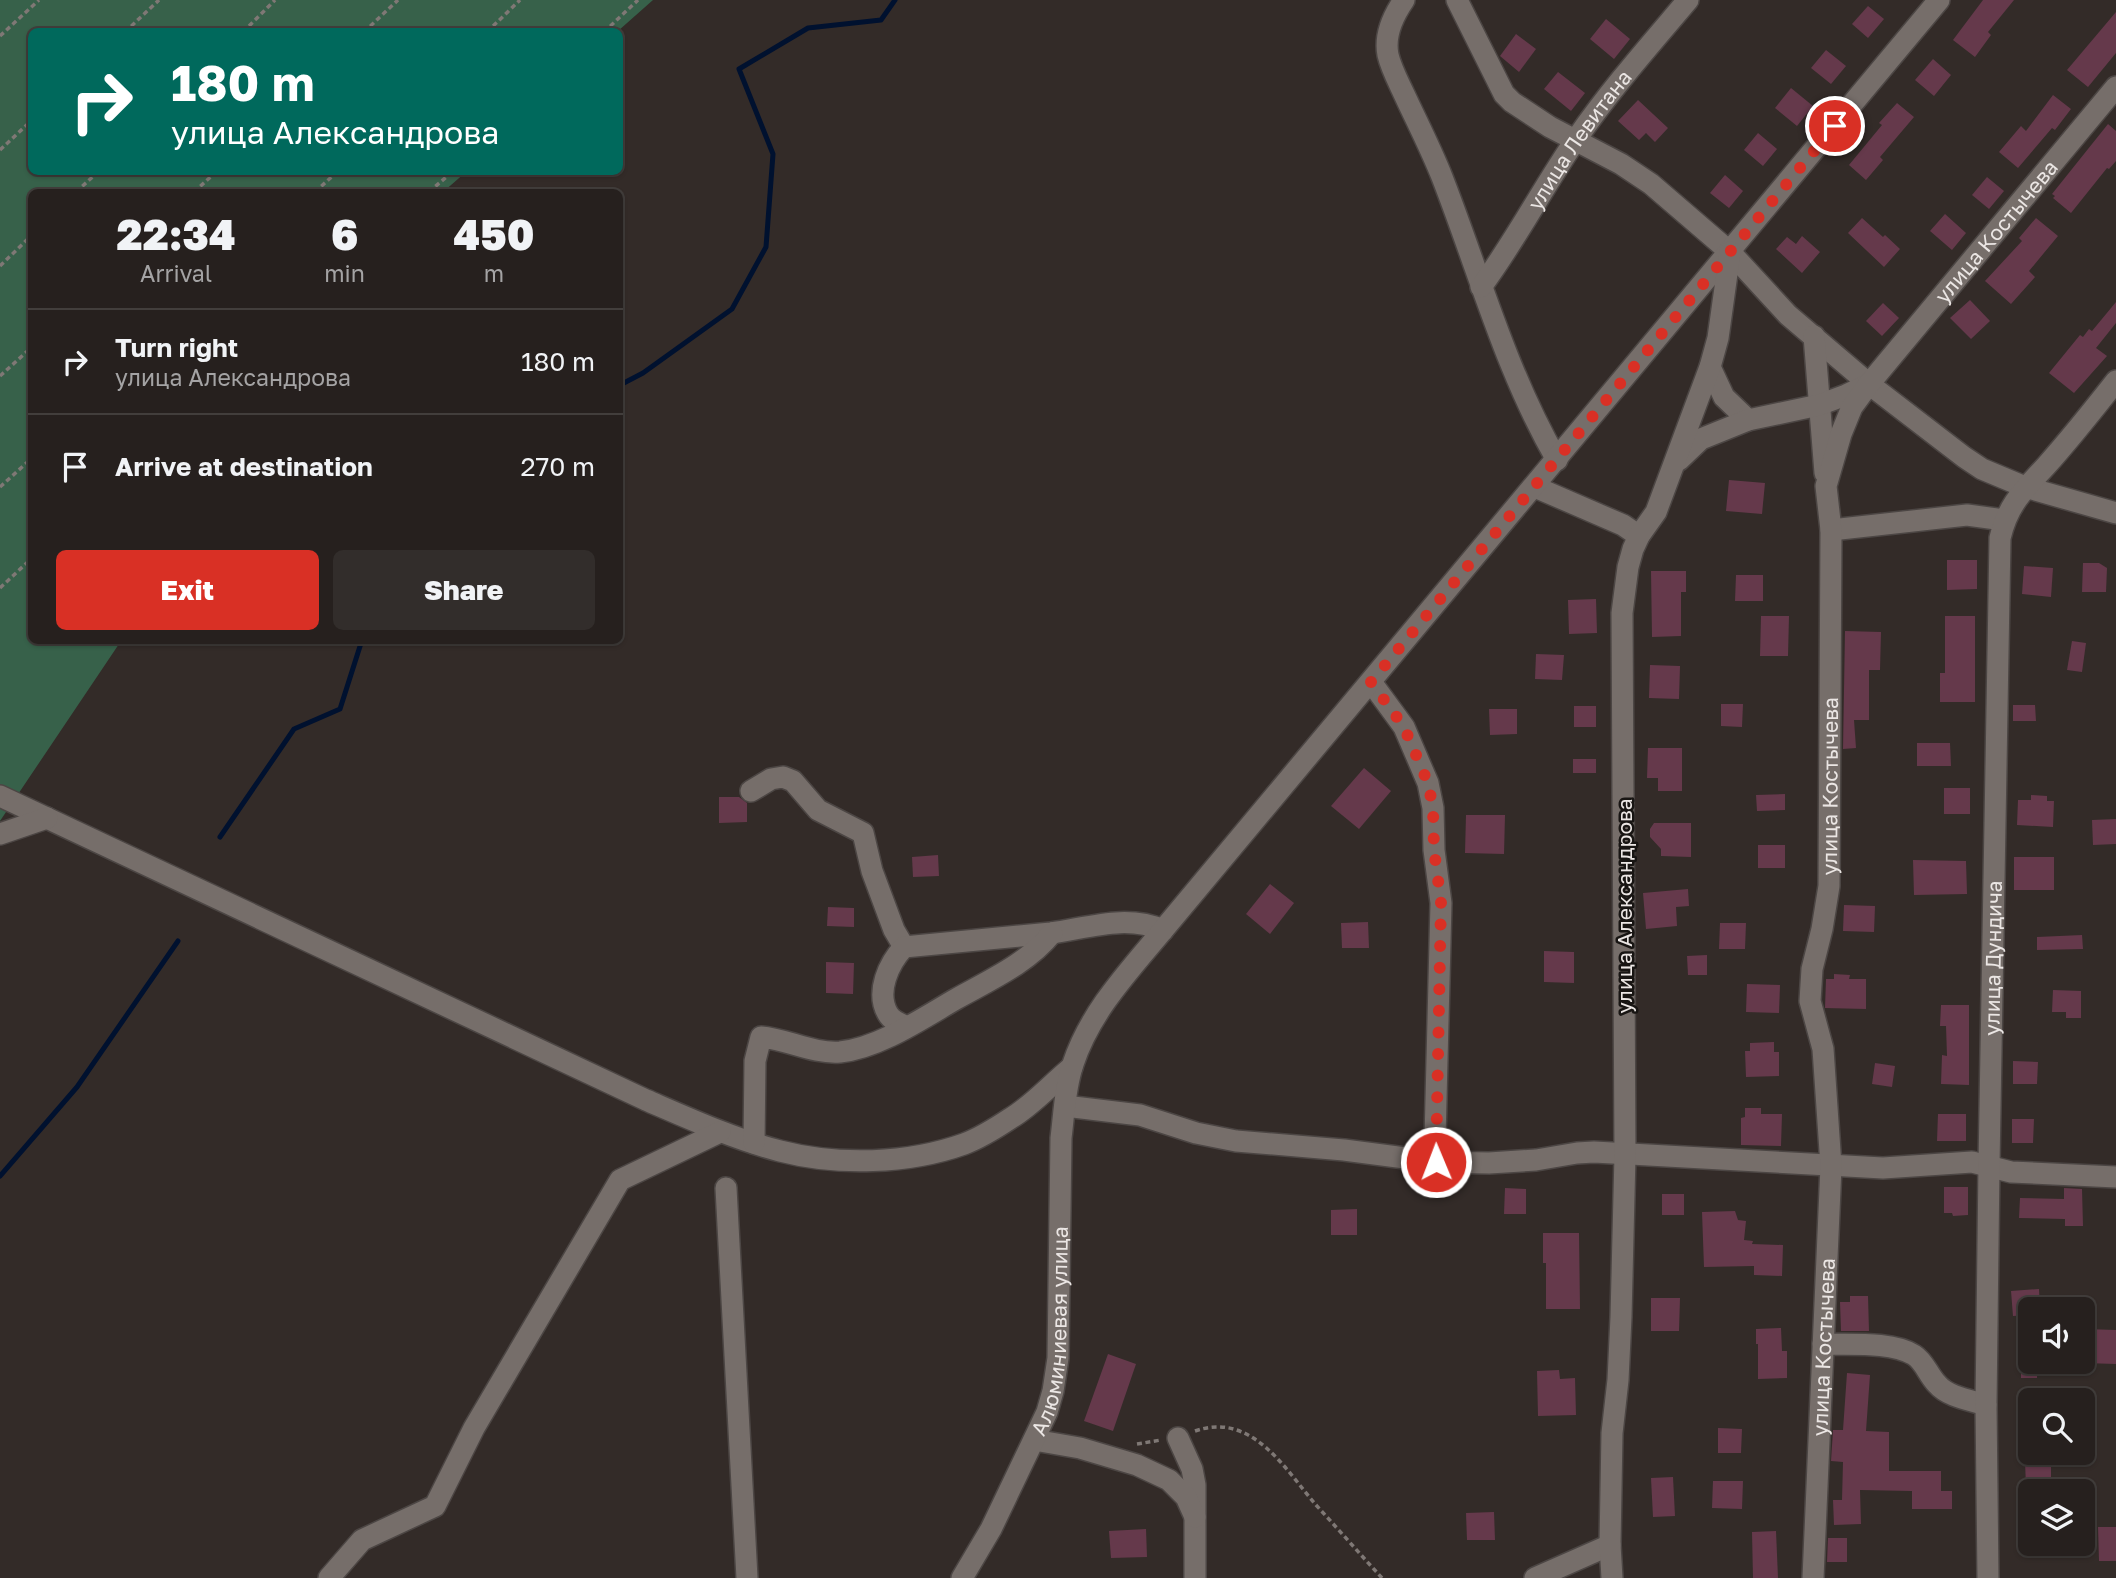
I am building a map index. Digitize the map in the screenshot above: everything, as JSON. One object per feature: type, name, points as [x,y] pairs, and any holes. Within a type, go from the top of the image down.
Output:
[{"type":"street","points":[[1404,0],[1396,10],[1388,31],[1387,52],[1393,71],[1441,176],[1481,288],[1531,412],[1557,460]]},
{"type":"street","points":[[1457,0],[1504,94],[1512,102],[1651,184],[1730,252],[1788,315],[1869,384],[1982,469],[2025,487],[2116,513]]},
{"type":"street","name":"улица Левитана","points":[[1481,288],[1575,141],[1617,84],[1688,0]]},
{"type":"street","points":[[0,796],[646,1100],[720,1132],[781,1152],[830,1161],[922,1155],[965,1143],[1014,1116],[1072,1067],[1092,1021],[1108,997],[1940,0]]},
{"type":"street","name":"улица Костычева","points":[[1813,1578],[1831,1166],[1823,1049],[1810,1002],[1812,970],[1829,887],[1830,530],[1826,485],[1852,407],[2116,87]]},
{"type":"street","name":"улица Александрова","points":[[1612,1578],[1612,1433],[1621,1330],[1625,1155],[1622,612],[1628,568],[1639,536],[1656,512],[1710,367],[1718,338],[1730,252]]},
{"type":"street","points":[[1814,336],[1826,485]]},
{"type":"street","points":[[1710,367],[1724,397],[1748,420]]},
{"type":"street","name":"улица Дундича","points":[[1988,1578],[1986,1405],[2000,538],[2004,520],[2012,504],[2116,381]]},
{"type":"street","points":[[1675,463],[1701,439],[1748,420],[1819,405],[1869,384]]},
{"type":"street","points":[[1535,487],[1623,525],[1639,536]]},
{"type":"street","points":[[1830,530],[1967,514],[2004,520]]},
{"type":"street","points":[[1371,682],[1404,727],[1428,783],[1433,808],[1434,850],[1441,902],[1436,1162]]},
{"type":"street","points":[[751,791],[771,779],[783,777],[793,781],[818,810],[863,833],[877,883],[894,930],[904,947]]},
{"type":"street","points":[[0,834],[47,818]]},
{"type":"street","points":[[907,1027],[888,1014],[883,998],[885,979],[896,956],[904,947],[1052,933],[1121,922],[1138,922],[1163,930]]},
{"type":"street","points":[[754,1143],[755,1061],[761,1037],[827,1052],[841,1052],[869,1044],[907,1027],[1016,965],[1038,949],[1052,933]]},
{"type":"street","name":"Алюминиевая улица","points":[[962,1578],[991,1529],[1034,1440],[1054,1391],[1058,1358],[1061,1138],[1072,1067]]},
{"type":"street","points":[[1065,1106],[1140,1115],[1196,1133],[1236,1141],[1344,1150],[1436,1162],[1489,1163],[1586,1153],[1883,1168],[1972,1162],[2011,1172],[2116,1177]]},
{"type":"street","points":[[329,1578],[362,1540],[435,1506],[474,1428],[620,1180],[720,1132]]},
{"type":"street","points":[[726,1188],[747,1578]]},
{"type":"street","points":[[1823,1344],[1890,1346],[1912,1353],[1924,1363],[1936,1384],[1946,1392],[1986,1405]]},
{"type":"street","points":[[1178,1438],[1192,1469],[1195,1485],[1195,1578]]},
{"type":"street","points":[[1034,1440],[1080,1448],[1137,1465],[1168,1479],[1186,1497],[1195,1517]]},
{"type":"street","points":[[1535,1578],[1611,1545]]},
{"type":"path","points":[[0,36],[39,0]]},
{"type":"path","points":[[129,28],[159,0]]},
{"type":"path","points":[[247,28],[275,0]]},
{"type":"path","points":[[368,28],[397,0]]},
{"type":"path","points":[[491,28],[520,0]]},
{"type":"path","points":[[608,28],[638,0]]},
{"type":"path","points":[[0,150],[28,124]]},
{"type":"path","points":[[79,189],[94,175]]},
{"type":"path","points":[[197,189],[213,175]]},
{"type":"path","points":[[318,189],[334,175]]},
{"type":"path","points":[[432,189],[449,175]]},
{"type":"path","points":[[0,266],[28,239]]},
{"type":"path","points":[[0,376],[28,350]]},
{"type":"path","points":[[0,487],[28,462]]},
{"type":"path","points":[[0,587],[28,562]]},
{"type":"path","points":[[1128,1445],[1178,1438],[1202,1429],[1225,1427],[1249,1436],[1270,1449],[1313,1502],[1382,1578]]},
{"type":"green space","points":[[0,0],[653,0],[621,28],[28,28],[28,175],[463,175],[446,189],[28,189],[28,644],[119,644],[0,821]]},
{"type":"building","points":[[1983,0],[2014,0],[1988,32],[1991,35],[1975,57],[1953,40]]},
{"type":"building","points":[[1868,6],[1884,19],[1868,38],[1852,24]]},
{"type":"building","points":[[2116,12],[2116,53],[2088,87],[2067,70]]},
{"type":"building","points":[[1606,19],[1630,39],[1614,59],[1590,39]]},
{"type":"building","points":[[1516,34],[1536,49],[1519,72],[1500,56]]},
{"type":"building","points":[[1826,50],[1846,66],[1831,84],[1811,68]]},
{"type":"building","points":[[1933,59],[1951,75],[1934,96],[1915,80]]},
{"type":"building","points":[[1558,72],[1585,93],[1571,111],[1544,89]]},
{"type":"building","points":[[1791,88],[1813,106],[1797,126],[1775,108]]},
{"type":"building","points":[[2053,95],[2071,109],[2055,130],[2052,128],[2018,168],[1999,152],[2021,126],[2026,131]]},
{"type":"building","points":[[1638,100],[1668,128],[1655,142],[1646,133],[1639,140],[1618,121]]},
{"type":"building","points":[[1897,103],[1914,117],[1880,157],[1883,160],[1866,180],[1849,165]]},
{"type":"building","points":[[2108,124],[2116,131],[2116,161],[2107,168],[2071,213],[2053,198],[2055,196],[2052,194]]},
{"type":"building","points":[[1758,133],[1777,149],[1763,166],[1744,150]]},
{"type":"building","points":[[1725,175],[1743,191],[1729,208],[1710,193]]},
{"type":"building","points":[[1987,177],[2004,191],[1989,209],[1972,195]]},
{"type":"building","points":[[1945,214],[1966,233],[1952,250],[1930,231]]},
{"type":"building","points":[[1862,218],[1900,249],[1884,267],[1848,233]]},
{"type":"building","points":[[2036,218],[2058,236],[2029,271],[2035,277],[2011,304],[1985,281],[2022,241],[2019,238]]},
{"type":"building","points":[[1802,236],[1820,252],[1802,273],[1776,249],[1787,237],[1796,244]]},
{"type":"building","points":[[1970,300],[1990,321],[1971,339],[1950,318]]},
{"type":"building","points":[[2116,302],[2116,323],[2096,348],[2107,356],[2074,393],[2049,373],[2080,335],[2083,337],[2089,329],[2092,331]]},
{"type":"building","points":[[1883,303],[1899,318],[1882,336],[1866,321]]},
{"type":"building","points":[[1729,480],[1765,483],[1762,514],[1726,511]]},
{"type":"building","points":[[1947,560],[1977,560],[1977,589],[1947,590]]},
{"type":"building","points":[[2083,563],[2099,563],[2107,568],[2106,592],[2082,592]]},
{"type":"building","points":[[2024,566],[2053,568],[2051,597],[2022,594]]},
{"type":"building","points":[[1651,571],[1686,571],[1686,592],[1681,592],[1681,636],[1652,637]]},
{"type":"building","points":[[1736,575],[1763,575],[1763,601],[1735,601]]},
{"type":"building","points":[[1596,599],[1597,633],[1569,634],[1568,600]]},
{"type":"building","points":[[1761,616],[1789,616],[1788,656],[1760,656]]},
{"type":"building","points":[[1945,616],[1975,616],[1975,702],[1940,702],[1940,673],[1945,673]]},
{"type":"building","points":[[1845,631],[1881,632],[1880,670],[1869,670],[1869,720],[1854,720],[1856,748],[1843,749]]},
{"type":"building","points":[[2072,641],[2086,643],[2082,672],[2067,670]]},
{"type":"building","points":[[1536,654],[1564,655],[1562,680],[1535,679]]},
{"type":"building","points":[[1650,665],[1680,666],[1679,699],[1649,698]]},
{"type":"building","points":[[1721,704],[1743,704],[1742,727],[1721,726]]},
{"type":"building","points":[[2013,705],[2035,705],[2036,721],[2013,721]]},
{"type":"building","points":[[1574,706],[1596,706],[1596,727],[1574,727]]},
{"type":"building","points":[[1489,709],[1517,709],[1517,734],[1490,735]]},
{"type":"building","points":[[1917,743],[1950,743],[1951,766],[1917,766]]},
{"type":"building","points":[[1648,748],[1682,748],[1682,791],[1658,791],[1658,778],[1647,778]]},
{"type":"building","points":[[1573,759],[1596,759],[1596,773],[1573,773]]},
{"type":"building","points":[[1364,768],[1391,791],[1359,829],[1331,806]]},
{"type":"building","points":[[1944,788],[1970,788],[1970,814],[1944,814]]},
{"type":"building","points":[[1785,794],[1785,810],[1757,811],[1756,795]]},
{"type":"building","points":[[2031,795],[2047,796],[2047,801],[2054,801],[2053,827],[2017,825],[2018,800],[2031,800]]},
{"type":"building","points":[[719,797],[739,797],[747,803],[747,822],[719,823]]},
{"type":"building","points":[[1466,815],[1505,815],[1504,854],[1465,853]]},
{"type":"building","points":[[2116,819],[2116,844],[2093,845],[2092,820]]},
{"type":"building","points":[[1654,823],[1691,823],[1691,857],[1661,856],[1661,849],[1650,837],[1650,829]]},
{"type":"building","points":[[1758,845],[1785,845],[1785,868],[1758,868]]},
{"type":"building","points":[[938,855],[939,876],[913,877],[912,857]]},
{"type":"building","points":[[2014,857],[2054,857],[2054,890],[2014,890]]},
{"type":"building","points":[[1913,860],[1966,861],[1967,894],[1914,895]]},
{"type":"building","points":[[1270,884],[1294,903],[1270,934],[1246,914]]},
{"type":"building","points":[[1688,889],[1689,906],[1676,907],[1677,926],[1646,929],[1643,893]]},
{"type":"building","points":[[1844,905],[1875,906],[1874,932],[1843,931]]},
{"type":"building","points":[[828,907],[854,908],[854,927],[827,926]]},
{"type":"building","points":[[1368,922],[1369,948],[1342,948],[1341,923]]},
{"type":"building","points":[[1720,923],[1746,923],[1745,949],[1719,949]]},
{"type":"building","points":[[2082,935],[2083,949],[2037,950],[2037,937]]},
{"type":"building","points":[[1544,951],[1574,952],[1574,983],[1544,982]]},
{"type":"building","points":[[1707,955],[1707,975],[1688,975],[1687,956]]},
{"type":"building","points":[[826,962],[854,963],[853,994],[826,993]]},
{"type":"building","points":[[1834,974],[1850,975],[1849,979],[1866,979],[1866,1009],[1825,1008],[1826,979],[1834,979]]},
{"type":"building","points":[[1747,984],[1780,985],[1779,1013],[1746,1012]]},
{"type":"building","points":[[2053,990],[2081,991],[2081,1018],[2066,1018],[2066,1012],[2052,1012]]},
{"type":"building","points":[[1941,1005],[1969,1005],[1969,1085],[1941,1084],[1942,1055],[1947,1056],[1946,1026],[1940,1026]]},
{"type":"building","points":[[1774,1042],[1774,1052],[1779,1052],[1779,1076],[1746,1077],[1745,1051],[1750,1051],[1750,1043]]},
{"type":"building","points":[[2013,1061],[2038,1062],[2037,1084],[2013,1084]]},
{"type":"building","points":[[1875,1063],[1895,1066],[1892,1087],[1872,1084]]},
{"type":"building","points":[[1745,1108],[1761,1108],[1761,1114],[1782,1114],[1781,1146],[1741,1145],[1741,1118],[1745,1117]]},
{"type":"building","points":[[1938,1114],[1966,1114],[1966,1141],[1937,1141]]},
{"type":"building","points":[[2012,1119],[2034,1119],[2033,1143],[2012,1143]]},
{"type":"building","points":[[1944,1187],[1968,1187],[1968,1215],[1953,1216],[1952,1213],[1944,1213]]},
{"type":"building","points":[[1505,1188],[1526,1189],[1526,1214],[1504,1214]]},
{"type":"building","points":[[2064,1188],[2082,1189],[2083,1226],[2065,1226],[2065,1219],[2019,1218],[2020,1198],[2064,1199]]},
{"type":"building","points":[[1662,1194],[1684,1194],[1684,1215],[1662,1215]]},
{"type":"building","points":[[1357,1209],[1357,1235],[1331,1235],[1331,1210]]},
{"type":"building","points":[[1735,1211],[1738,1220],[1746,1221],[1744,1240],[1753,1241],[1752,1244],[1783,1245],[1782,1276],[1754,1275],[1754,1266],[1704,1267],[1702,1212]]},
{"type":"building","points":[[1543,1233],[1579,1233],[1580,1309],[1546,1309]]},
{"type":"building","points":[[2039,1289],[2039,1297],[2018,1297],[2018,1316],[2013,1316],[2011,1291]]},
{"type":"building","points":[[1850,1296],[1868,1296],[1869,1331],[1841,1331],[1840,1302],[1850,1302]]},
{"type":"building","points":[[1651,1298],[1680,1298],[1679,1331],[1651,1331]]},
{"type":"building","points":[[1781,1328],[1782,1351],[1787,1351],[1787,1378],[1758,1379],[1756,1329]]},
{"type":"building","points":[[2095,1329],[2116,1330],[2116,1364],[2095,1363]]},
{"type":"building","points":[[1108,1354],[1136,1364],[1113,1431],[1084,1421]]},
{"type":"building","points":[[1559,1370],[1560,1379],[1575,1378],[1576,1415],[1538,1416],[1537,1371]]},
{"type":"building","points":[[1847,1373],[1870,1375],[1866,1431],[1889,1432],[1889,1471],[1941,1471],[1941,1491],[1952,1491],[1952,1509],[1912,1509],[1912,1491],[1860,1490],[1861,1524],[1834,1525],[1833,1500],[1842,1500],[1843,1462],[1831,1461],[1833,1430],[1843,1430]]},
{"type":"building","points":[[2021,1374],[2037,1374],[2037,1378],[2021,1378]]},
{"type":"building","points":[[1718,1428],[1742,1429],[1741,1453],[1718,1453]]},
{"type":"building","points":[[2025,1465],[2051,1465],[2051,1479],[2026,1479]]},
{"type":"building","points":[[1673,1477],[1675,1516],[1653,1517],[1651,1478]]},
{"type":"building","points":[[1713,1481],[1743,1481],[1742,1509],[1712,1508]]},
{"type":"building","points":[[1494,1512],[1495,1540],[1467,1540],[1466,1513]]},
{"type":"building","points":[[2098,1527],[2116,1527],[2116,1561],[2099,1561]]},
{"type":"building","points":[[1146,1529],[1147,1557],[1111,1558],[1109,1531]]},
{"type":"building","points":[[1776,1531],[1778,1578],[1753,1578],[1752,1532]]},
{"type":"building","points":[[1828,1538],[1847,1538],[1847,1562],[1827,1562]]},
{"type":"waterway","points":[[623,383],[643,373],[732,309],[766,247],[773,154],[739,69],[808,28],[881,20],[895,0]]},
{"type":"waterway","points":[[220,837],[294,729],[340,709],[361,644]]},
{"type":"waterway","points":[[0,1176],[77,1087],[178,941]]},
{"type":"route","points":[[1436,1162],[1441,902],[1434,850],[1433,808],[1428,783],[1404,727],[1371,682],[1835,126]]}]
